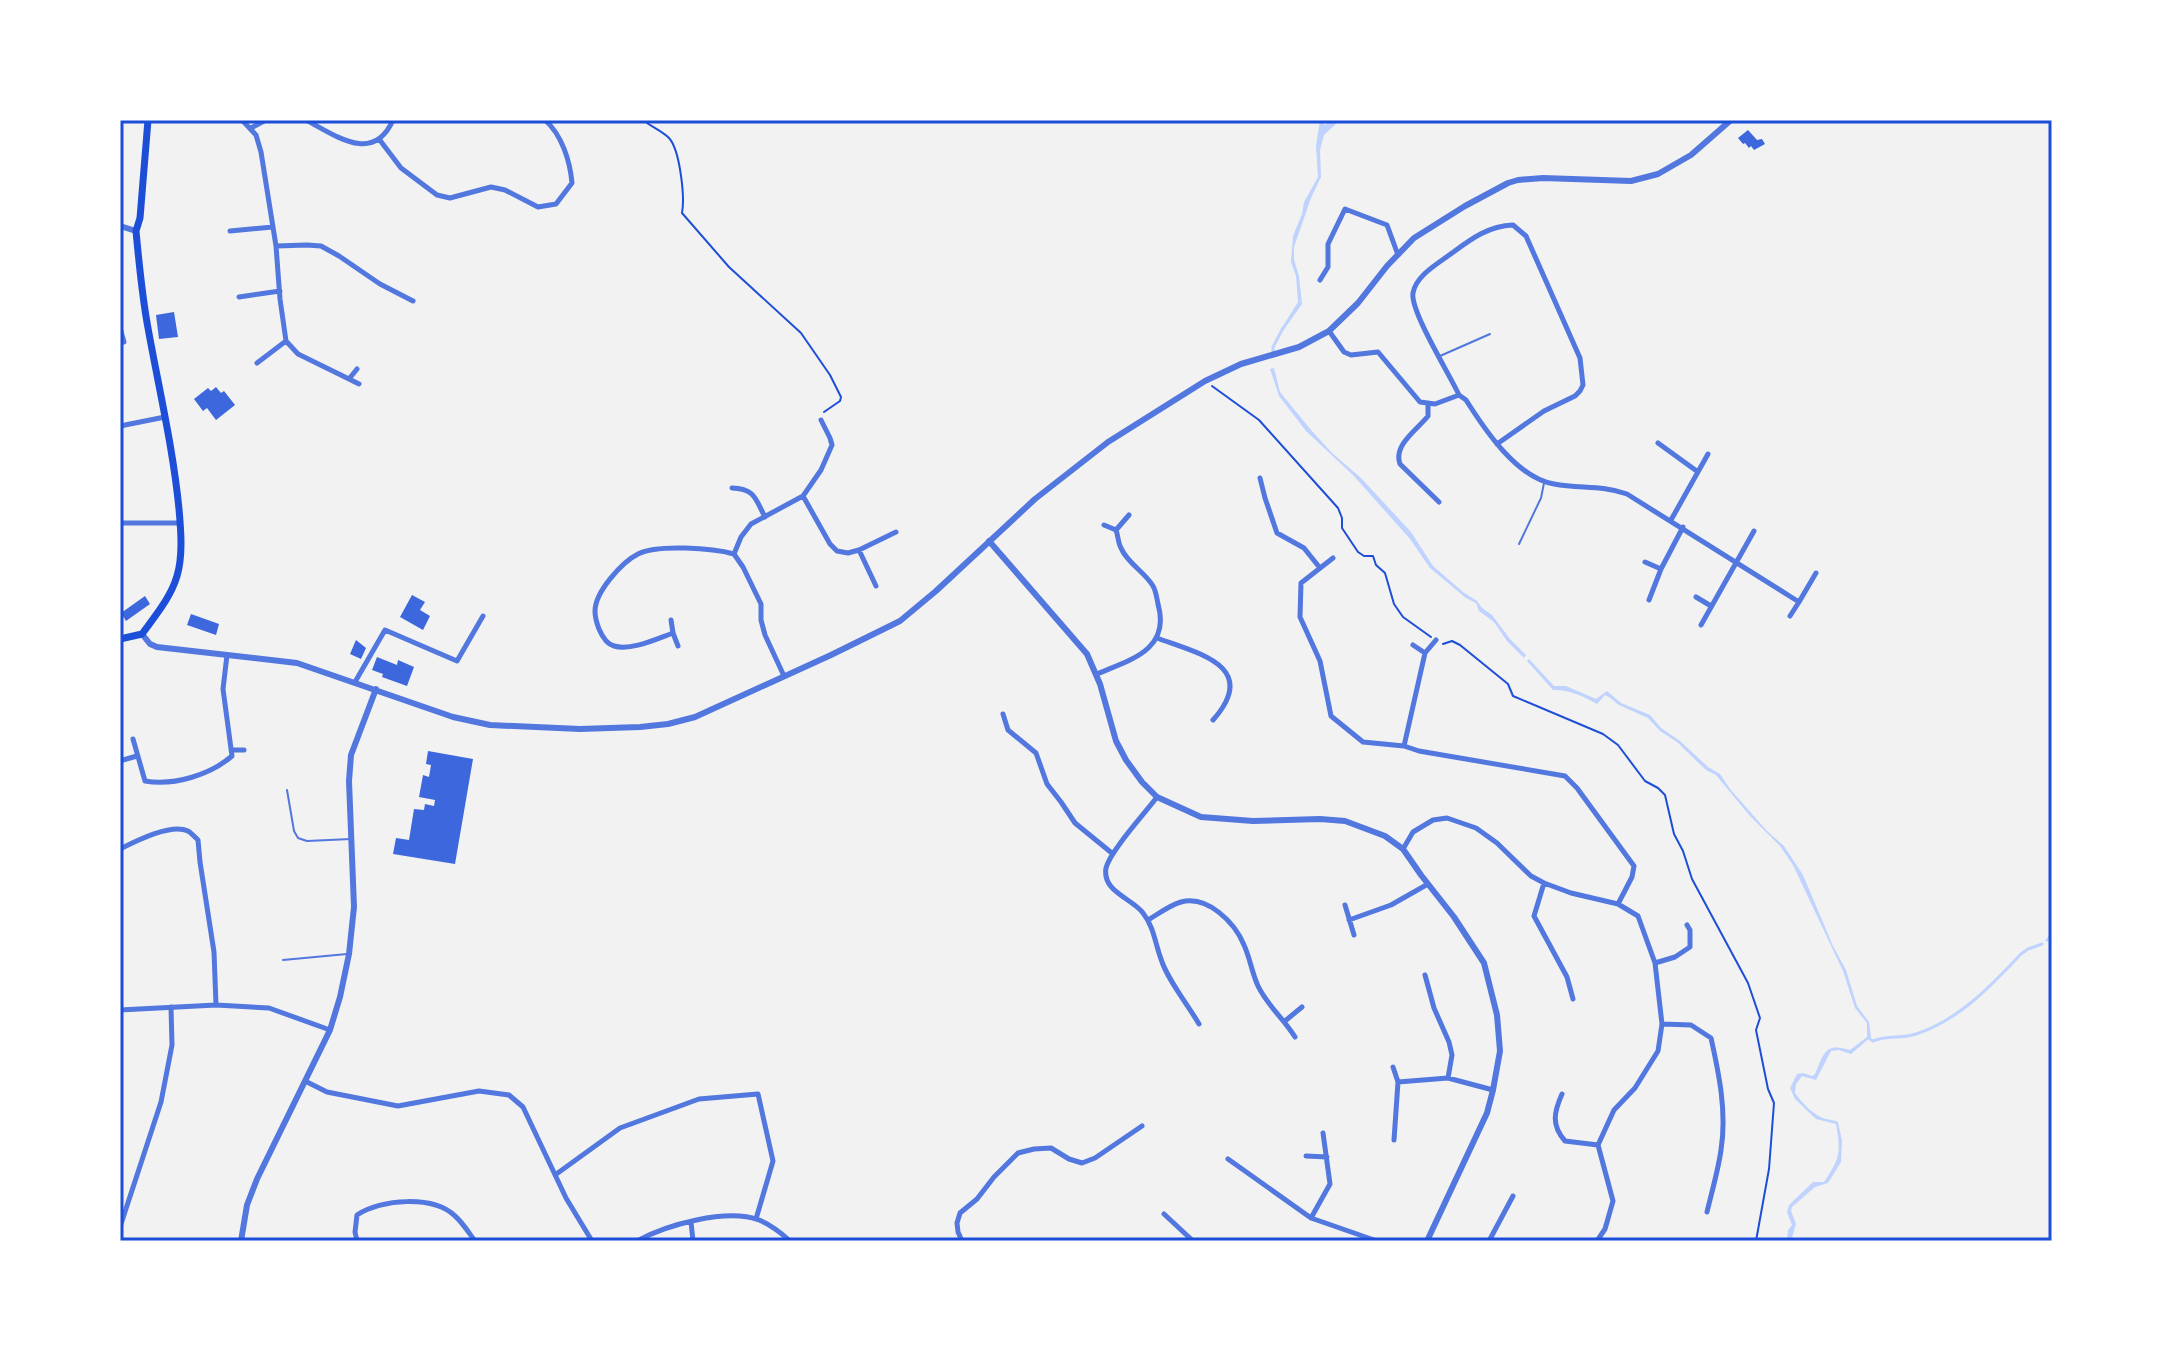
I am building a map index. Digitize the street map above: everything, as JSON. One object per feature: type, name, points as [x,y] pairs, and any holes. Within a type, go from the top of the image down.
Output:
[{"type":"main road","points":[[120,639],[142,634],[171,592],[178,575],[181,550],[176,476],[147,326],[136,231],[140,218],[148,120]]},
{"type":"street","points":[[242,120],[256,135],[261,152],[276,246],[286,341],[298,354],[359,384]]},
{"type":"street","points":[[251,128],[266,120]]},
{"type":"street","points":[[306,120],[353,144],[379,139],[393,120]]},
{"type":"street","points":[[379,139],[401,168],[437,195],[450,198],[491,187],[505,190],[540,207],[556,204],[572,183],[563,150],[554,129],[545,120]]},
{"type":"street","points":[[142,634],[157,647],[297,663],[453,717],[490,725],[580,729],[640,727],[682,721],[900,621],[1065,474],[1108,442],[1169,402],[1229,369],[1299,347],[1329,331],[1358,303],[1414,238],[1433,225],[1508,183],[1530,178],[1619,182],[1644,179],[1671,168],[1691,155],[1731,120]]},
{"type":"street","points":[[1320,280],[1328,267],[1328,244],[1345,209],[1387,225],[1398,255]]},
{"type":"street","points":[[1497,444],[1544,411],[1575,396],[1583,385],[1580,358],[1526,236],[1513,225],[1503,225],[1477,234],[1420,278],[1412,294],[1438,357],[1459,395],[1466,400],[1497,444],[1509,458],[1544,482],[1608,487],[1627,494],[1799,602]]},
{"type":"street","points":[[120,226],[136,231]]},
{"type":"street","points":[[230,231],[273,227]]},
{"type":"street","points":[[276,246],[321,246],[413,301]]},
{"type":"street","points":[[239,297],[280,291]]},
{"type":"street","points":[[120,328],[124,342]]},
{"type":"street","points":[[1329,331],[1344,352],[1351,355],[1378,352],[1420,402],[1428,405],[1459,395]]},
{"type":"street","points":[[257,363],[286,341]]},
{"type":"street","points":[[349,379],[357,369]]},
{"type":"street","points":[[1428,405],[1428,416],[1400,447],[1397,457],[1400,464],[1439,502]]},
{"type":"street","points":[[120,426],[166,417]]},
{"type":"street","points":[[734,554],[751,524],[803,496],[821,470],[832,445],[821,420]]},
{"type":"street","points":[[1658,443],[1698,472]]},
{"type":"street","points":[[1671,520],[1708,454]]},
{"type":"street","points":[[1260,478],[1277,533],[1304,548],[1320,568]]},
{"type":"street","points":[[732,488],[753,493],[765,517]]},
{"type":"street","points":[[803,496],[837,551],[848,553],[859,550],[896,532]]},
{"type":"street","points":[[1116,530],[1129,515]]},
{"type":"street","points":[[120,523],[180,523]]},
{"type":"street","points":[[1104,525],[1116,530]]},
{"type":"street","points":[[1649,600],[1683,527]]},
{"type":"street","points":[[1097,674],[1149,650],[1157,638],[1161,613],[1153,587],[1121,549],[1116,530]]},
{"type":"street","points":[[1701,625],[1754,531]]},
{"type":"street","points":[[989,541],[1078,642],[1097,674],[1116,741],[1142,782],[1157,797],[1201,817],[1253,821],[1345,821],[1385,836],[1403,849],[1484,963],[1497,1015],[1500,1051],[1493,1090],[1487,1113],[1427,1241]]},
{"type":"street","points":[[673,633],[625,647],[611,646],[603,639],[595,611],[611,577],[626,561],[649,549],[734,554],[761,604],[765,635],[784,676]]},
{"type":"street","points":[[859,550],[876,586]]},
{"type":"street","points":[[1333,558],[1301,583],[1300,617],[1320,661],[1331,716],[1363,742],[1404,746],[1565,776],[1634,866],[1632,877],[1618,904]]},
{"type":"street","points":[[1645,562],[1661,569]]},
{"type":"street","points":[[1790,616],[1816,573]]},
{"type":"street","points":[[1696,597],[1711,606]]},
{"type":"street","points":[[355,682],[385,630],[457,661],[483,616]]},
{"type":"street","points":[[671,620],[678,646]]},
{"type":"street","points":[[1157,638],[1219,663],[1227,675],[1230,696],[1213,720]]},
{"type":"street","points":[[1404,746],[1425,653],[1436,640]]},
{"type":"street","points":[[1413,645],[1425,653]]},
{"type":"street","points":[[133,739],[145,781],[174,781],[219,768],[232,756],[223,689],[227,655]]},
{"type":"street","points":[[241,1241],[247,1205],[257,1179],[330,1030],[340,997],[354,907],[349,781],[351,755],[376,689]]},
{"type":"street","points":[[1003,714],[1008,730],[1036,753],[1047,784],[1075,823],[1113,854]]},
{"type":"street","points":[[231,750],[244,750]]},
{"type":"street","points":[[123,760],[137,756]]},
{"type":"street","points":[[1157,797],[1113,854],[1106,869],[1109,885],[1141,909],[1148,920],[1161,962],[1199,1024]]},
{"type":"street","points":[[1403,849],[1413,832],[1433,820],[1447,818],[1476,828],[1497,843],[1531,876],[1544,883],[1618,904],[1638,916],[1655,963],[1662,1024],[1658,1051],[1635,1088],[1614,1110],[1598,1145],[1613,1201],[1605,1229],[1597,1241]]},
{"type":"street","points":[[120,849],[145,836],[176,829],[189,831],[198,840],[214,952],[216,1005]]},
{"type":"street","points":[[1544,883],[1534,916],[1567,977],[1573,999]]},
{"type":"street","points":[[1349,920],[1391,905],[1428,884]]},
{"type":"street","points":[[1148,920],[1183,901],[1198,902],[1225,917],[1244,946],[1264,997],[1295,1037]]},
{"type":"street","points":[[1345,905],[1354,935]]},
{"type":"street","points":[[1655,963],[1675,957],[1690,947],[1687,925]]},
{"type":"street","points":[[1425,975],[1452,1055],[1448,1078]]},
{"type":"street","points":[[120,1010],[216,1005],[269,1008],[330,1030]]},
{"type":"street","points":[[120,1227],[161,1102],[172,1045],[171,1007]]},
{"type":"street","points":[[1285,1021],[1302,1007]]},
{"type":"street","points":[[1662,1024],[1691,1025],[1711,1038],[1720,1075],[1722,1149],[1707,1212]]},
{"type":"street","points":[[1393,1067],[1398,1082],[1394,1140]]},
{"type":"street","points":[[1398,1082],[1448,1078],[1493,1090]]},
{"type":"street","points":[[305,1081],[327,1092],[398,1106],[479,1091],[509,1095],[523,1107],[566,1198],[592,1241]]},
{"type":"street","points":[[555,1175],[620,1128],[699,1099],[758,1094],[773,1161],[756,1219]]},
{"type":"street","points":[[1562,1094],[1553,1119],[1558,1134],[1565,1141],[1598,1145]]},
{"type":"street","points":[[962,1241],[957,1223],[960,1213],[977,1199],[1018,1153],[1051,1148],[1082,1163],[1095,1158],[1142,1126]]},
{"type":"street","points":[[1311,1218],[1330,1184],[1323,1133]]},
{"type":"street","points":[[1306,1156],[1327,1157]]},
{"type":"street","points":[[1228,1159],[1311,1218],[1377,1241]]},
{"type":"street","points":[[1489,1241],[1513,1196]]},
{"type":"street","points":[[357,1241],[357,1215],[369,1207],[424,1201],[453,1213],[475,1241]]},
{"type":"street","points":[[1164,1214],[1193,1241]]},
{"type":"street","points":[[637,1241],[671,1225],[736,1216],[756,1219],[776,1229],[790,1241]]},
{"type":"street","points":[[691,1222],[693,1241]]},
{"type":"lane","points":[[1438,357],[1490,334]]},
{"type":"lane","points":[[1519,544],[1541,498],[1544,482]]},
{"type":"lane","points":[[287,790],[298,838],[307,841],[351,839]]},
{"type":"lane","points":[[283,960],[349,954]]},
{"type":"path","points":[[643,120],[671,139],[682,176],[682,213],[729,267],[801,333],[830,375],[841,397],[822,414],[821,420]]},
{"type":"water","points":[[1320,120],[1325,125],[1330,120],[1340,120],[1324,135],[1320,150],[1321,177],[1294,247],[1302,304],[1283,331],[1281,329],[1298,302],[1296,276],[1291,262],[1293,236],[1304,202],[1318,177],[1316,146]]},
{"type":"water","points":[[1274,368],[1280,392],[1311,430],[1411,532],[1433,566],[1492,615],[1526,655],[1524,658],[1494,622],[1479,611],[1476,603],[1430,568],[1410,539],[1353,475],[1306,431],[1279,396],[1270,369]]},
{"type":"water","points":[[1529,659],[1554,686],[1566,686],[1596,699],[1607,691],[1621,703],[1650,715],[1661,728],[1720,774],[1767,831],[1784,846],[1803,875],[1846,970],[1857,1006],[1869,1022],[1871,1037],[1851,1054],[1831,1051],[1816,1080],[1802,1076],[1796,1084],[1795,1093],[1809,1109],[1838,1122],[1842,1141],[1841,1162],[1828,1183],[1815,1187],[1792,1207],[1796,1224],[1791,1241],[1787,1241],[1792,1225],[1787,1212],[1789,1205],[1813,1182],[1824,1182],[1839,1149],[1836,1124],[1816,1119],[1795,1099],[1790,1088],[1797,1074],[1815,1074],[1826,1051],[1835,1047],[1850,1050],[1867,1037],[1867,1023],[1855,1008],[1843,971],[1793,865],[1780,846],[1716,775],[1706,770],[1648,718],[1609,697],[1605,695],[1597,704],[1575,694],[1553,690],[1527,661]]},
{"type":"building","points":[[1748,130],[1765,144],[1754,150],[1743,144],[1738,138]]},
{"type":"building","points":[[174,312],[178,337],[159,339],[156,315]]},
{"type":"building","points":[[216,387],[221,393],[224,391],[235,405],[216,420],[207,408],[203,411],[194,399],[208,388],[211,391]]},
{"type":"building","points":[[412,595],[425,602],[420,610],[430,616],[423,630],[400,617]]},
{"type":"building","points":[[145,596],[150,604],[126,621],[121,613]]},
{"type":"building","points":[[191,614],[219,624],[216,635],[187,625]]},
{"type":"building","points":[[356,640],[366,648],[361,659],[350,654]]},
{"type":"building","points":[[377,657],[397,665],[398,660],[414,667],[407,686],[372,670]]},
{"type":"building","points":[[428,751],[473,759],[455,864],[393,854],[396,838],[409,840],[414,809],[424,810],[425,804],[434,806],[435,800],[419,797],[423,775],[429,777],[431,765],[426,764]]},
{"type":"waterway","points":[[1273,353],[1283,328]]},
{"type":"waterway","points":[[2047,940],[2052,935]]},
{"type":"waterway","points":[[1870,1039],[1911,1035],[1932,1028],[1986,990],[2021,954],[2042,944]]}]
